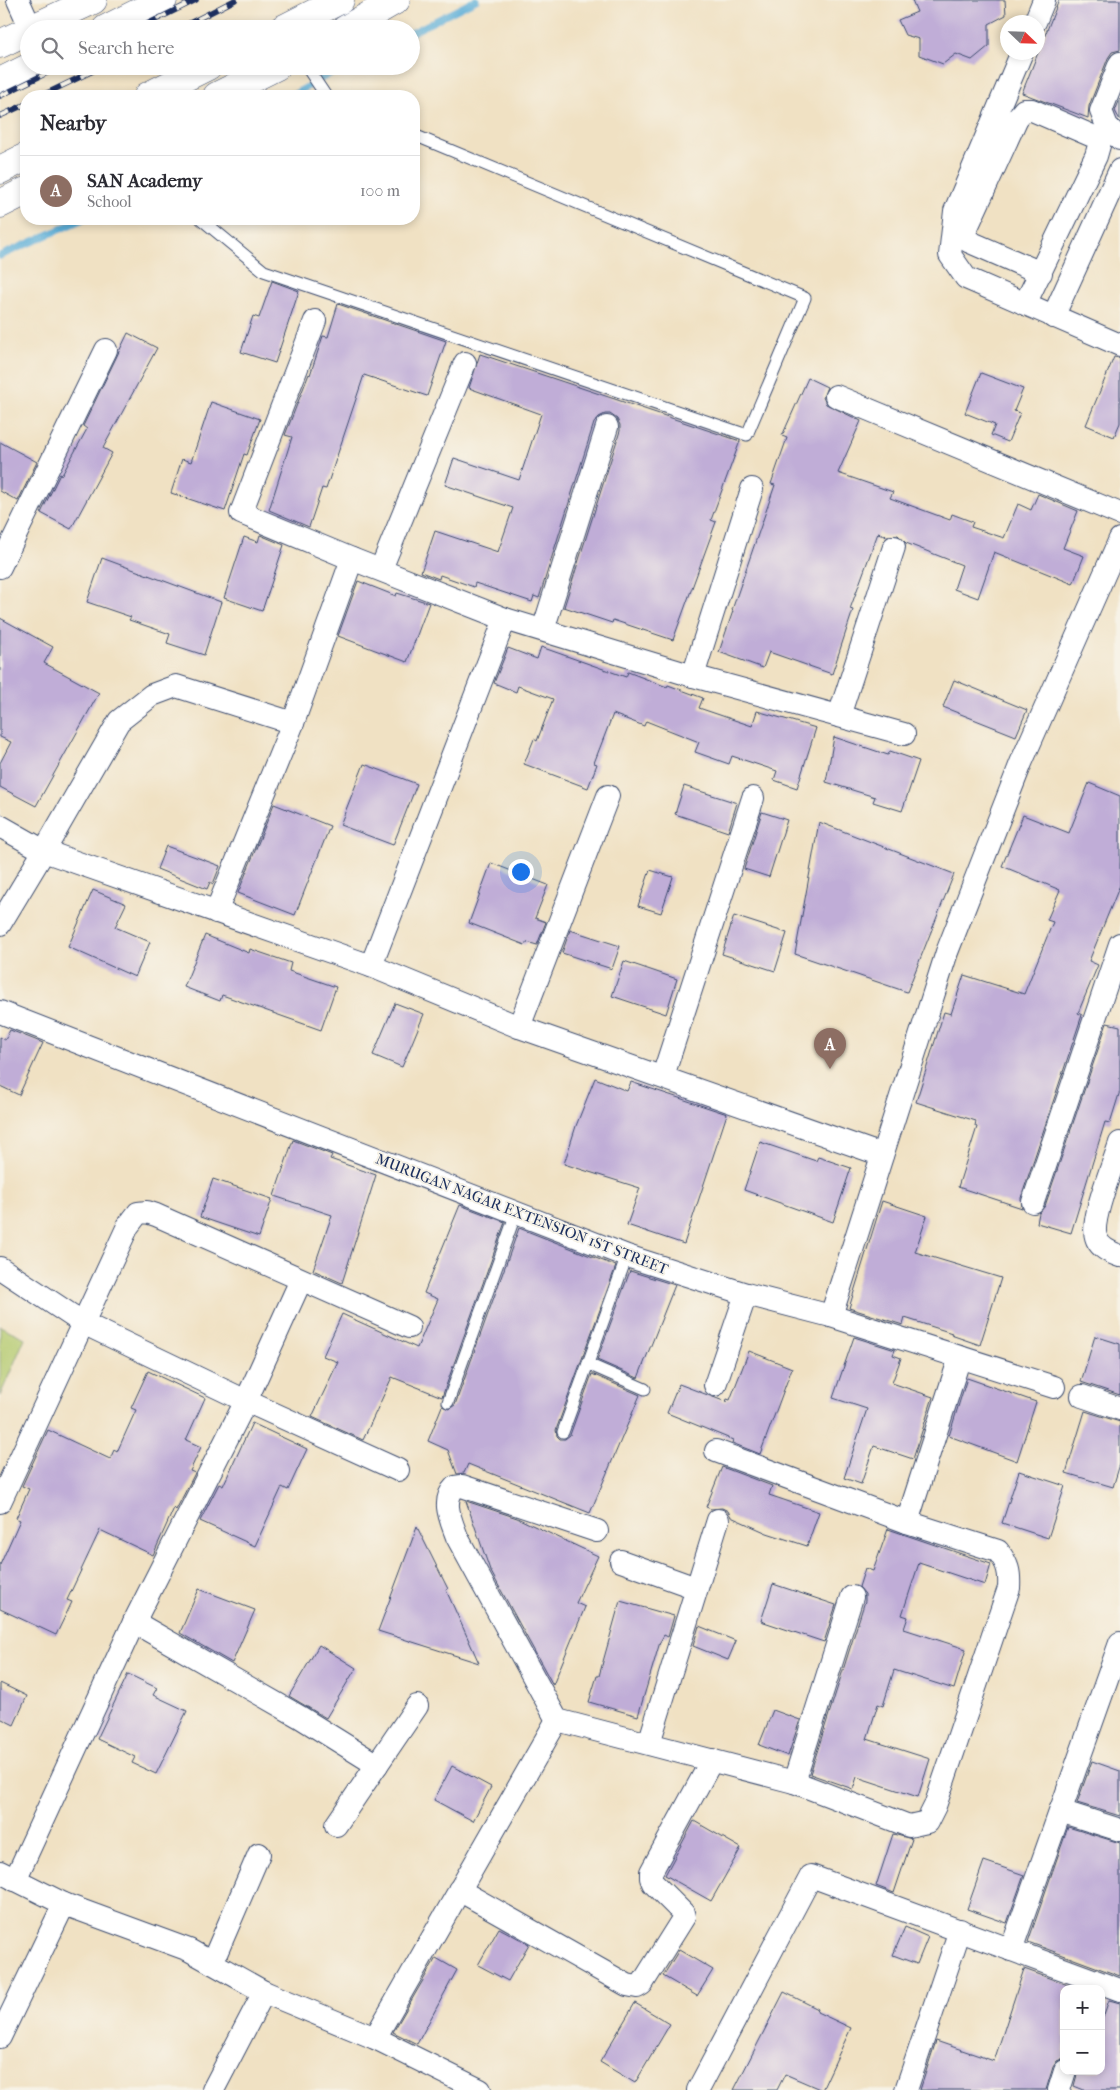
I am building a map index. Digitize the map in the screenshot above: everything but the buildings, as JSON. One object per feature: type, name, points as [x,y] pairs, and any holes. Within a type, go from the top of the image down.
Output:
[{"type":"main road","points":[[50,20],[94,0]]},
{"type":"main road","points":[[124,20],[163,0]]},
{"type":"main road","points":[[301,20],[340,0]]},
{"type":"main road","points":[[362,20],[396,0]]},
{"type":"main road","points":[[0,44],[20,34]]},
{"type":"main road","points":[[0,82],[20,72]]},
{"type":"main road","points":[[160,90],[190,75]]},
{"type":"main road","points":[[229,90],[259,75]]},
{"type":"main road","points":[[0,170],[20,160]]},
{"type":"main road","points":[[0,204],[20,194]]},
{"type":"street","points":[[18,0],[26,20]]},
{"type":"street","points":[[1038,15],[1044,0]]},
{"type":"street","points":[[1019,60],[964,234],[965,239],[974,244],[1041,274]]},
{"type":"street","points":[[1120,62],[1100,111],[1107,126],[1120,139]]},
{"type":"street","points":[[1025,304],[1096,156],[1100,142],[1097,138],[1032,110],[1024,110],[1017,118],[955,211],[950,255],[966,278],[1120,346]]},
{"type":"street","points":[[1053,317],[1120,170]]},
{"type":"street","points":[[963,272],[974,244]]},
{"type":"street","points":[[315,321],[241,513],[506,619],[693,676],[904,734]]},
{"type":"street","points":[[0,567],[106,350]]},
{"type":"street","points":[[381,569],[466,363]]},
{"type":"street","points":[[836,396],[1120,514]]},
{"type":"street","points":[[543,630],[607,427]]},
{"type":"street","points":[[693,676],[752,489]]},
{"type":"street","points":[[831,1316],[947,952],[1021,763],[1120,539]]},
{"type":"street","points":[[839,716],[894,548]]},
{"type":"street","points":[[216,912],[293,723],[352,559]]},
{"type":"street","points":[[371,966],[506,619]]},
{"type":"street","points":[[0,924],[119,721],[152,695],[176,686],[293,723]]},
{"type":"street","points":[[519,1027],[608,796]]},
{"type":"street","points":[[663,1076],[753,798]]},
{"type":"street","points":[[0,826],[44,851],[371,966],[519,1027],[663,1076],[882,1155]]},
{"type":"street","points":[[1033,1202],[1111,997],[1120,944]]},
{"type":"street","name":"MURUGAN NAGAR EXTENSION 1ST STREET","points":[[0,1012],[627,1256],[746,1294],[831,1316],[1054,1387]]},
{"type":"street","points":[[1120,1143],[1095,1222],[1096,1239],[1108,1251],[1120,1256]]},
{"type":"street","points":[[0,1502],[128,1226],[138,1213],[147,1212],[156,1215],[409,1327]]},
{"type":"street","points":[[0,1268],[83,1323],[246,1401],[398,1470]]},
{"type":"street","points":[[301,1280],[246,1401],[7,1876],[64,1904],[189,1950],[264,1992],[375,2038],[480,2090]]},
{"type":"street","points":[[715,1385],[746,1294]]},
{"type":"street","points":[[907,1522],[960,1357]]},
{"type":"street","points":[[1082,1396],[1120,1408]]},
{"type":"street","points":[[597,1531],[462,1486],[455,1487],[449,1493],[449,1516],[458,1537],[556,1720],[794,1782],[909,1826],[927,1822],[936,1806],[1009,1588],[1010,1574],[1008,1564],[998,1551],[907,1522],[716,1452]]},
{"type":"street","points":[[649,1743],[718,1520]]},
{"type":"street","points":[[622,1561],[696,1588]]},
{"type":"street","points":[[794,1782],[852,1597]]},
{"type":"street","points":[[134,1622],[300,1717],[377,1764]]},
{"type":"street","points":[[1011,1950],[1120,1643]]},
{"type":"street","points":[[336,1825],[417,1706]]},
{"type":"street","points":[[375,2038],[556,1720]]},
{"type":"street","points":[[459,1890],[628,1985],[637,1987],[642,1984],[684,1917],[683,1913],[653,1883],[650,1878],[651,1872],[712,1760]]},
{"type":"street","points":[[1060,1810],[1120,1830]]},
{"type":"street","points":[[212,1963],[259,1854]]},
{"type":"street","points":[[698,2090],[812,1876],[960,1930],[1094,1985]]},
{"type":"street","points":[[0,2037],[64,1904]]},
{"type":"street","points":[[906,2090],[960,1930]]},
{"type":"street","points":[[1105,1987],[1120,1990]]},
{"type":"street","points":[[213,2090],[264,1992]]},
{"type":"street","points":[[1059,2090],[1064,2075]]},
{"type":"lane","points":[[312,75],[322,90]]},
{"type":"lane","points":[[208,225],[264,271],[747,435],[805,298],[420,138]]},
{"type":"lane","points":[[448,1402],[516,1213]]},
{"type":"lane","points":[[563,1432],[627,1256]]},
{"type":"lane","points":[[588,1364],[645,1389]]},
{"type":"green space","points":[[0,1326],[25,1338],[0,1396]]},
{"type":"waterway","points":[[420,28],[476,0]]},
{"type":"waterway","points":[[302,90],[328,75]]},
{"type":"waterway","points":[[0,256],[70,225]]},
{"type":"railway","points":[[155,20],[196,0]]},
{"type":"railway","points":[[196,20],[235,0]]},
{"type":"railway","points":[[0,96],[43,75]]},
{"type":"railway","points":[[53,90],[84,75]]},
{"type":"railway","points":[[0,116],[20,107]]},
{"type":"place","name":"SAN Academy","points":[[830,1069]]}]
